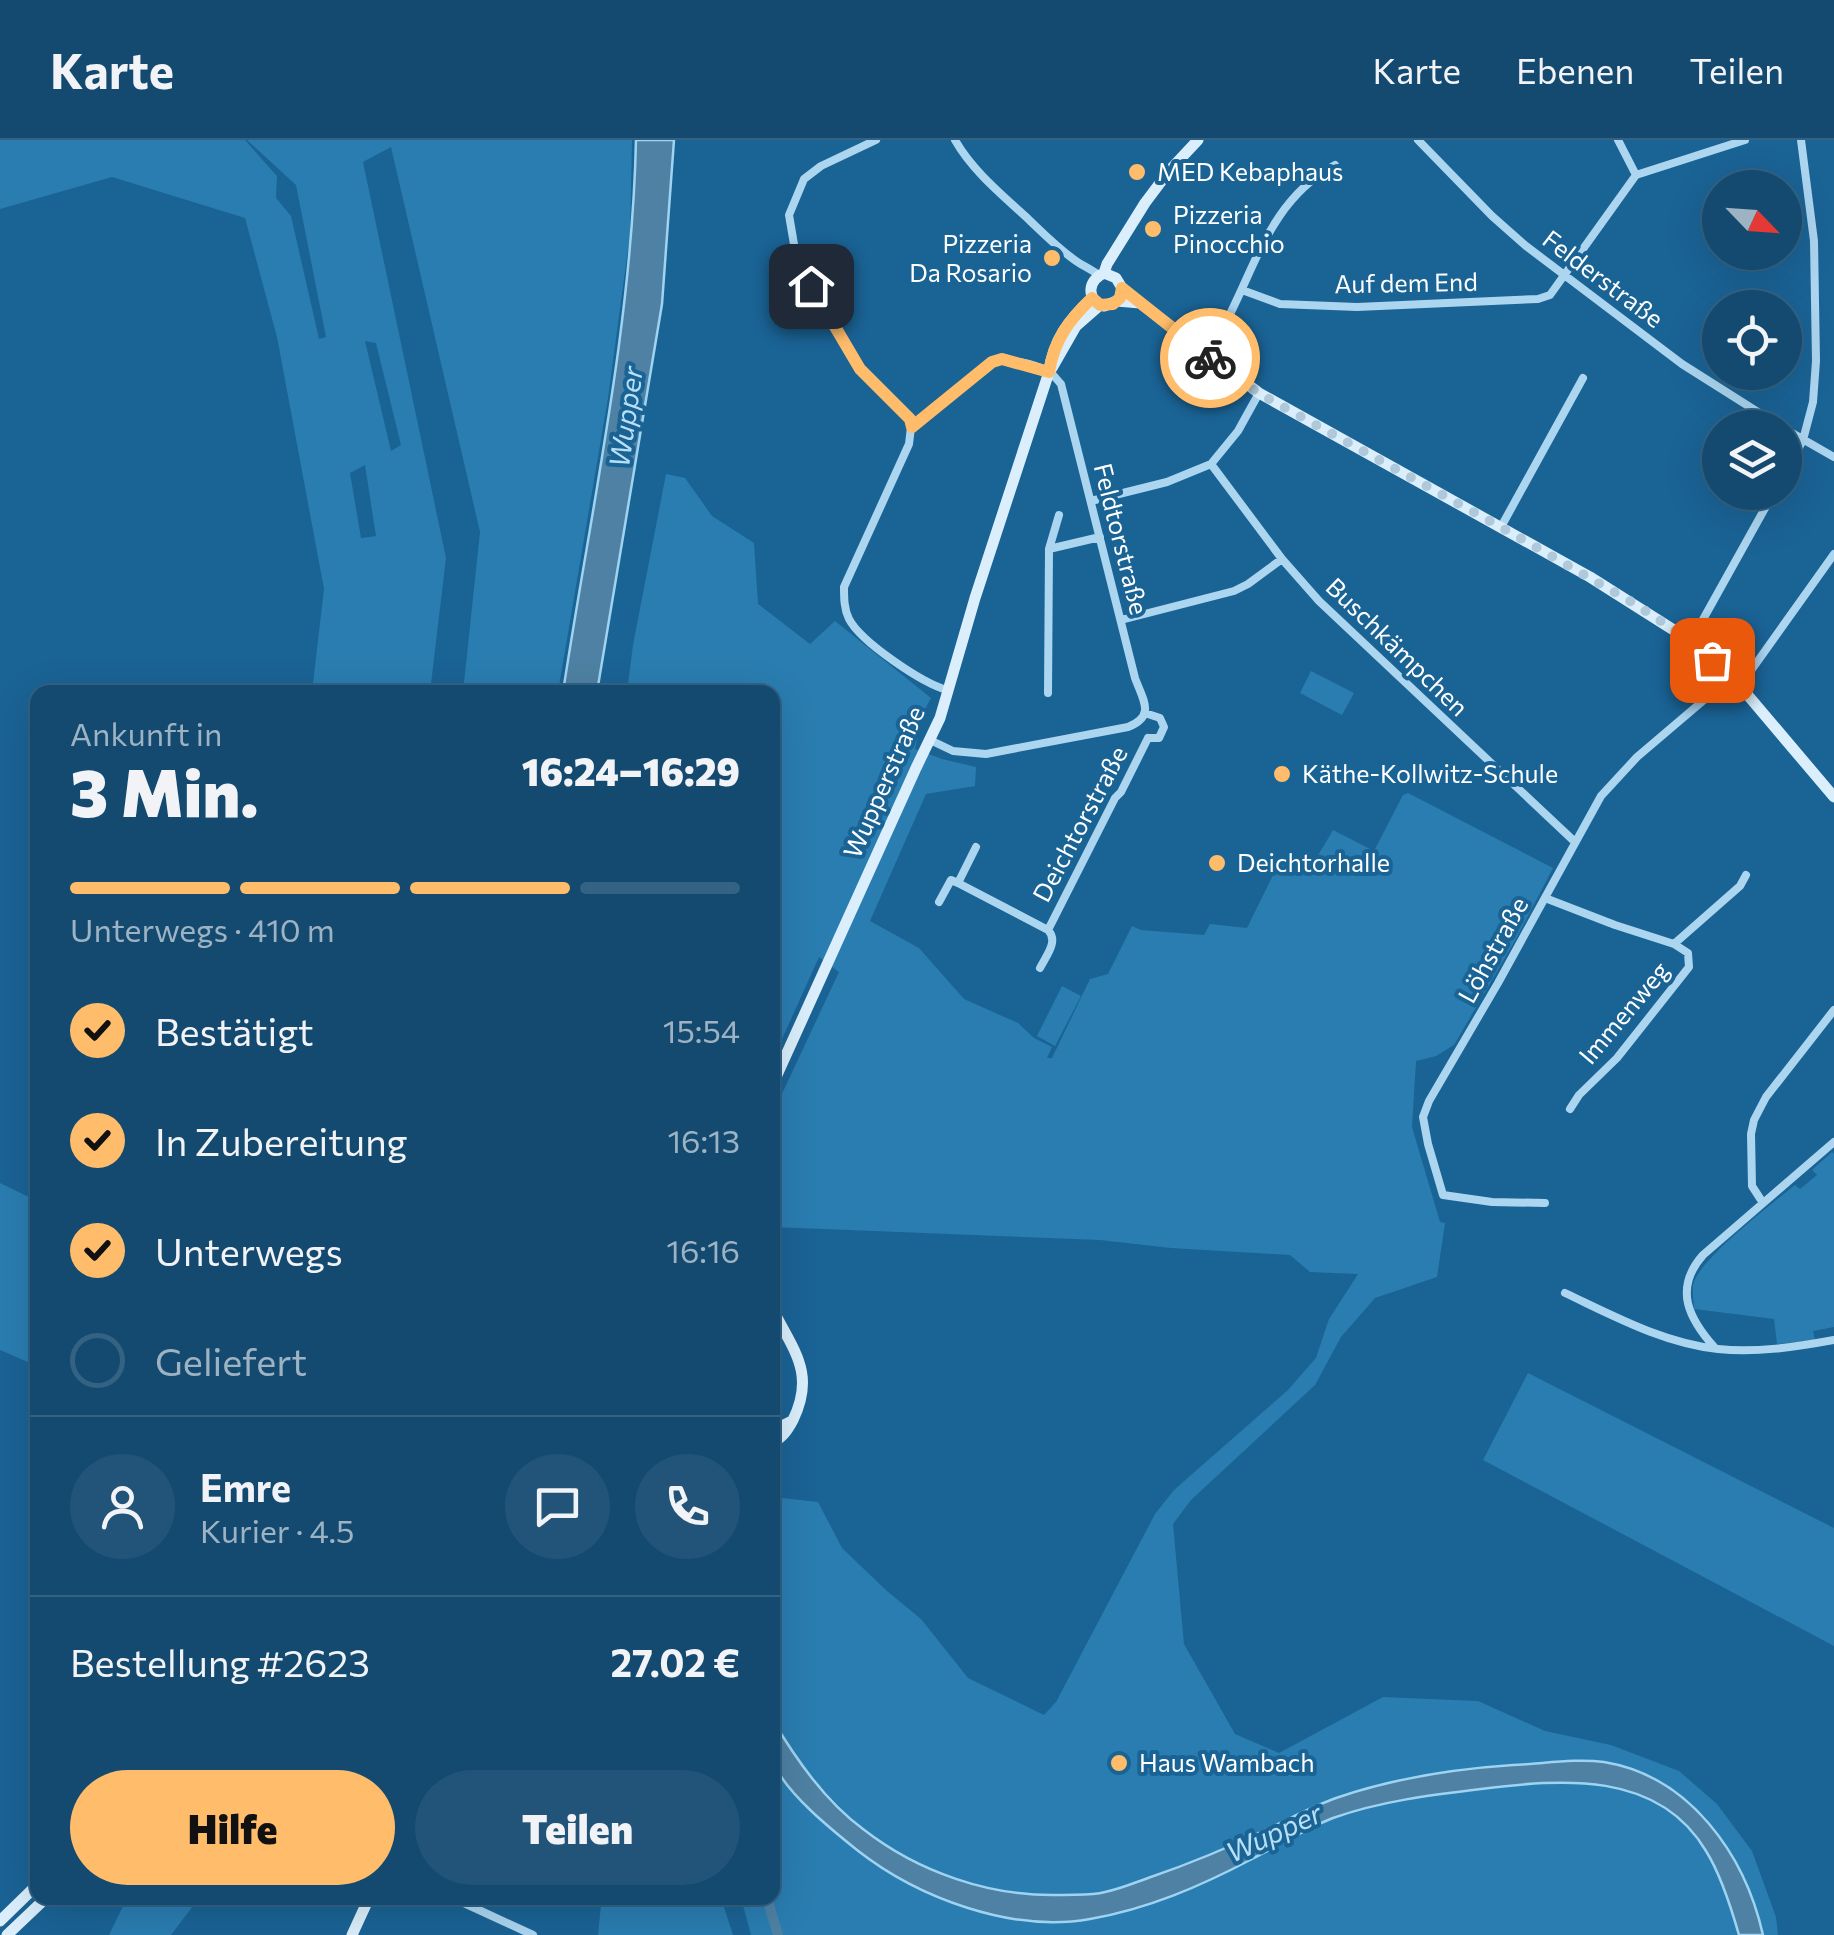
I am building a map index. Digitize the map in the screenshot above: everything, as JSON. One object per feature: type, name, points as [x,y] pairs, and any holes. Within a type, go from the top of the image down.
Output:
[{"type":"main road","points":[[1140,303],[1117,302],[1109,306],[1096,301],[1090,290],[1102,277],[1145,203],[1198,140]]},
{"type":"main road","points":[[1102,277],[1163,318],[1258,393],[1501,527],[1691,641],[1735,681],[1834,797]]},
{"type":"main road","points":[[1117,302],[1122,288]]},
{"type":"main road","name":"Wupperstraße","points":[[780,1068],[940,718],[1052,354],[1066,324],[1096,301]]},
{"type":"main road","points":[[780,1324],[803,1376],[802,1398],[788,1431],[780,1437]]},
{"type":"main road","points":[[780,1427],[792,1422]]},
{"type":"main road","points":[[0,1920],[30,1892]]},
{"type":"main road","points":[[6,1935],[38,1905]]},
{"type":"main road","points":[[352,1935],[366,1905]]},
{"type":"street","points":[[876,140],[821,166],[804,179],[788,215],[798,262],[811,286],[860,369],[910,419],[912,427],[909,444],[844,587],[850,622],[870,643],[934,687],[947,690]]},
{"type":"street","points":[[955,140],[994,186],[1081,264],[1102,277]]},
{"type":"street","name":"Felderstraße","points":[[1418,140],[1492,216],[1564,275],[1682,364],[1755,410]]},
{"type":"street","points":[[1618,140],[1636,175]]},
{"type":"street","points":[[1564,275],[1636,175],[1745,140]]},
{"type":"street","points":[[1802,140],[1814,241],[1816,361],[1813,402],[1803,440]]},
{"type":"street","points":[[1206,355],[1222,333],[1264,240],[1287,204],[1316,175],[1335,165]]},
{"type":"street","name":"Auf dem End","points":[[1242,290],[1280,304],[1357,307],[1520,300],[1550,294],[1564,275]]},
{"type":"street","points":[[912,427],[992,362],[1002,359],[1049,372]]},
{"type":"street","name":"Feldtorstraße","points":[[1049,372],[1061,384],[1121,620],[1141,719],[1160,718],[1164,727],[1158,738],[1148,738]]},
{"type":"street","points":[[1501,527],[1583,378]]},
{"type":"street","points":[[1091,500],[1167,482],[1211,464],[1238,430],[1258,393]]},
{"type":"street","name":"Felderstraße","points":[[1803,440],[1834,458]]},
{"type":"street","name":"Buschkämpchen","points":[[1211,464],[1282,559],[1319,601],[1574,842]]},
{"type":"street","points":[[1691,641],[1764,510]]},
{"type":"street","points":[[1048,693],[1049,549],[1058,515]]},
{"type":"street","points":[[1049,549],[1100,538]]},
{"type":"street","name":"Löhstraße","points":[[1545,1203],[1492,1202],[1443,1195],[1423,1117],[1429,1101],[1601,796],[1636,757],[1735,681],[1834,554]]},
{"type":"street","points":[[1121,620],[1234,591],[1282,559]]},
{"type":"street","points":[[1141,719],[1148,738]]},
{"type":"street","name":"Deichtorstraße","points":[[930,740],[953,751],[986,754],[1071,740],[1141,719]]},
{"type":"street","name":"Deichtorstraße","points":[[1048,930],[1148,738]]},
{"type":"street","points":[[939,902],[950,880],[958,883],[976,847]]},
{"type":"street","name":"Immenweg","points":[[1674,944],[1740,886],[1746,875]]},
{"type":"street","name":"Deichtorstraße","points":[[958,883],[1052,933],[1053,941],[1040,968]]},
{"type":"street","name":"Immenweg","points":[[1545,898],[1674,944],[1688,953],[1689,967],[1570,1109]]},
{"type":"street","points":[[1763,1203],[1752,1186],[1750,1134],[1754,1120],[1766,1098],[1834,1010]]},
{"type":"street","points":[[1715,1348],[1692,1320],[1688,1305],[1687,1285],[1697,1262],[1834,1142]]},
{"type":"street","points":[[1565,1293],[1647,1330],[1715,1348],[1785,1348],[1834,1340]]},
{"type":"street","points":[[1679,1341],[1692,1320]]},
{"type":"street","points":[[467,1905],[533,1935]]},
{"type":"shaded area","points":[[0,140],[245,140],[277,176],[276,198],[291,216],[319,339],[326,337],[296,185],[247,140],[632,140],[630,234],[608,398],[559,685],[464,685],[480,532],[391,147],[363,162],[446,558],[431,685],[313,685],[324,589],[277,337],[245,218],[112,177],[0,209]],"holes":[[[365,341],[376,343],[401,445],[391,451]],[[365,465],[376,536],[361,538],[350,473]]]},
{"type":"shaded area","points":[[666,474],[685,478],[712,516],[754,543],[758,604],[810,644],[835,621],[931,698],[915,749],[976,767],[975,786],[926,794],[870,921],[919,948],[964,999],[1018,1023],[1034,1038],[1052,1047],[1047,1058],[1052,1058],[1090,979],[1108,974],[1132,926],[1204,935],[1210,924],[1247,928],[1283,855],[1313,864],[1333,830],[1374,851],[1403,795],[1408,793],[1553,868],[1454,1045],[1436,1056],[1416,1061],[1412,1127],[1440,1222],[1445,1223],[1437,1277],[1375,1298],[1341,1337],[1315,1385],[1191,1500],[1173,1524],[1184,1644],[1235,1734],[1279,1753],[1383,1697],[1478,1701],[1545,1731],[1611,1745],[1679,1771],[1717,1804],[1752,1851],[1776,1917],[1778,1935],[1763,1935],[1742,1876],[1727,1849],[1688,1802],[1636,1770],[1604,1762],[1570,1761],[1458,1771],[1378,1786],[1299,1812],[1225,1849],[1123,1887],[1104,1893],[1066,1895],[989,1888],[942,1873],[874,1837],[832,1799],[780,1733],[780,1498],[818,1502],[842,1548],[921,1619],[968,1678],[1044,1715],[1056,1702],[1155,1514],[1174,1490],[1288,1390],[1316,1358],[1329,1319],[1358,1274],[1310,1272],[1290,1255],[1100,1240],[780,1227],[780,1098],[839,972],[819,957],[780,1043],[780,685],[628,685]]},
{"type":"shaded area","points":[[1311,671],[1354,693],[1342,715],[1300,693]]},
{"type":"shaded area","points":[[1062,986],[1081,996],[1055,1046],[1037,1036]]},
{"type":"shaded area","points":[[1832,1152],[1834,1327],[1813,1331],[1815,1340],[1777,1344],[1774,1319],[1694,1309],[1693,1285],[1708,1261],[1795,1185],[1800,1189],[1817,1175],[1812,1170]]},
{"type":"shaded area","points":[[0,1183],[30,1198],[30,1363],[0,1350]]},
{"type":"shaded area","points":[[1528,1373],[1834,1528],[1834,1646],[1483,1460]]},
{"type":"shaded area","points":[[780,1771],[826,1825],[872,1862],[1033,1920],[1067,1921],[1108,1916],[1171,1897],[1331,1819],[1385,1803],[1510,1785],[1604,1785],[1634,1792],[1661,1805],[1685,1824],[1716,1870],[1739,1935],[751,1935],[743,1905],[780,1905]]},
{"type":"shaded area","points":[[124,1905],[194,1905],[171,1935],[109,1935]]},
{"type":"shaded area","points":[[601,1905],[723,1905],[733,1935],[598,1935]]},
{"type":"water","name":"Wupper","points":[[636,140],[674,140],[662,304],[598,685],[564,685],[619,348]]},
{"type":"water","name":"Wupper","points":[[780,1731],[801,1764],[849,1818],[907,1858],[956,1879],[1007,1892],[1094,1894],[1122,1888],[1208,1855],[1358,1791],[1445,1772],[1570,1761],[1604,1762],[1635,1770],[1663,1784],[1709,1824],[1743,1876],[1763,1935],[1739,1935],[1716,1870],[1686,1825],[1662,1806],[1635,1793],[1605,1786],[1512,1785],[1351,1812],[1153,1903],[1112,1915],[1060,1922],[998,1916],[937,1897],[908,1883],[857,1850],[780,1775]]},
{"type":"waterway","points":[[769,1905],[778,1935]]},
{"type":"way so far","points":[[1210,358],[1258,393],[1635,604],[1691,641],[1712,660]]},
{"type":"place","name":"MED Kebaphaus","points":[[1137,172]]},
{"type":"place","name":"Pizzeria Pinocchio","points":[[1153,229]]},
{"type":"place","name":"Pizzeria Da Rosario","points":[[1052,258]]},
{"type":"place","name":"Käthe-Kollwitz-Schule","points":[[1282,774]]},
{"type":"place","name":"Deichtorhalle","points":[[1217,863]]},
{"type":"place","name":"Haus Wambach","points":[[1119,1763]]},
{"type":"route","points":[[811,286],[860,369],[910,419],[912,427],[992,362],[1002,359],[1049,372],[1052,354],[1066,324],[1092,298],[1100,305],[1113,304],[1120,298],[1122,288],[1210,358]]}]
